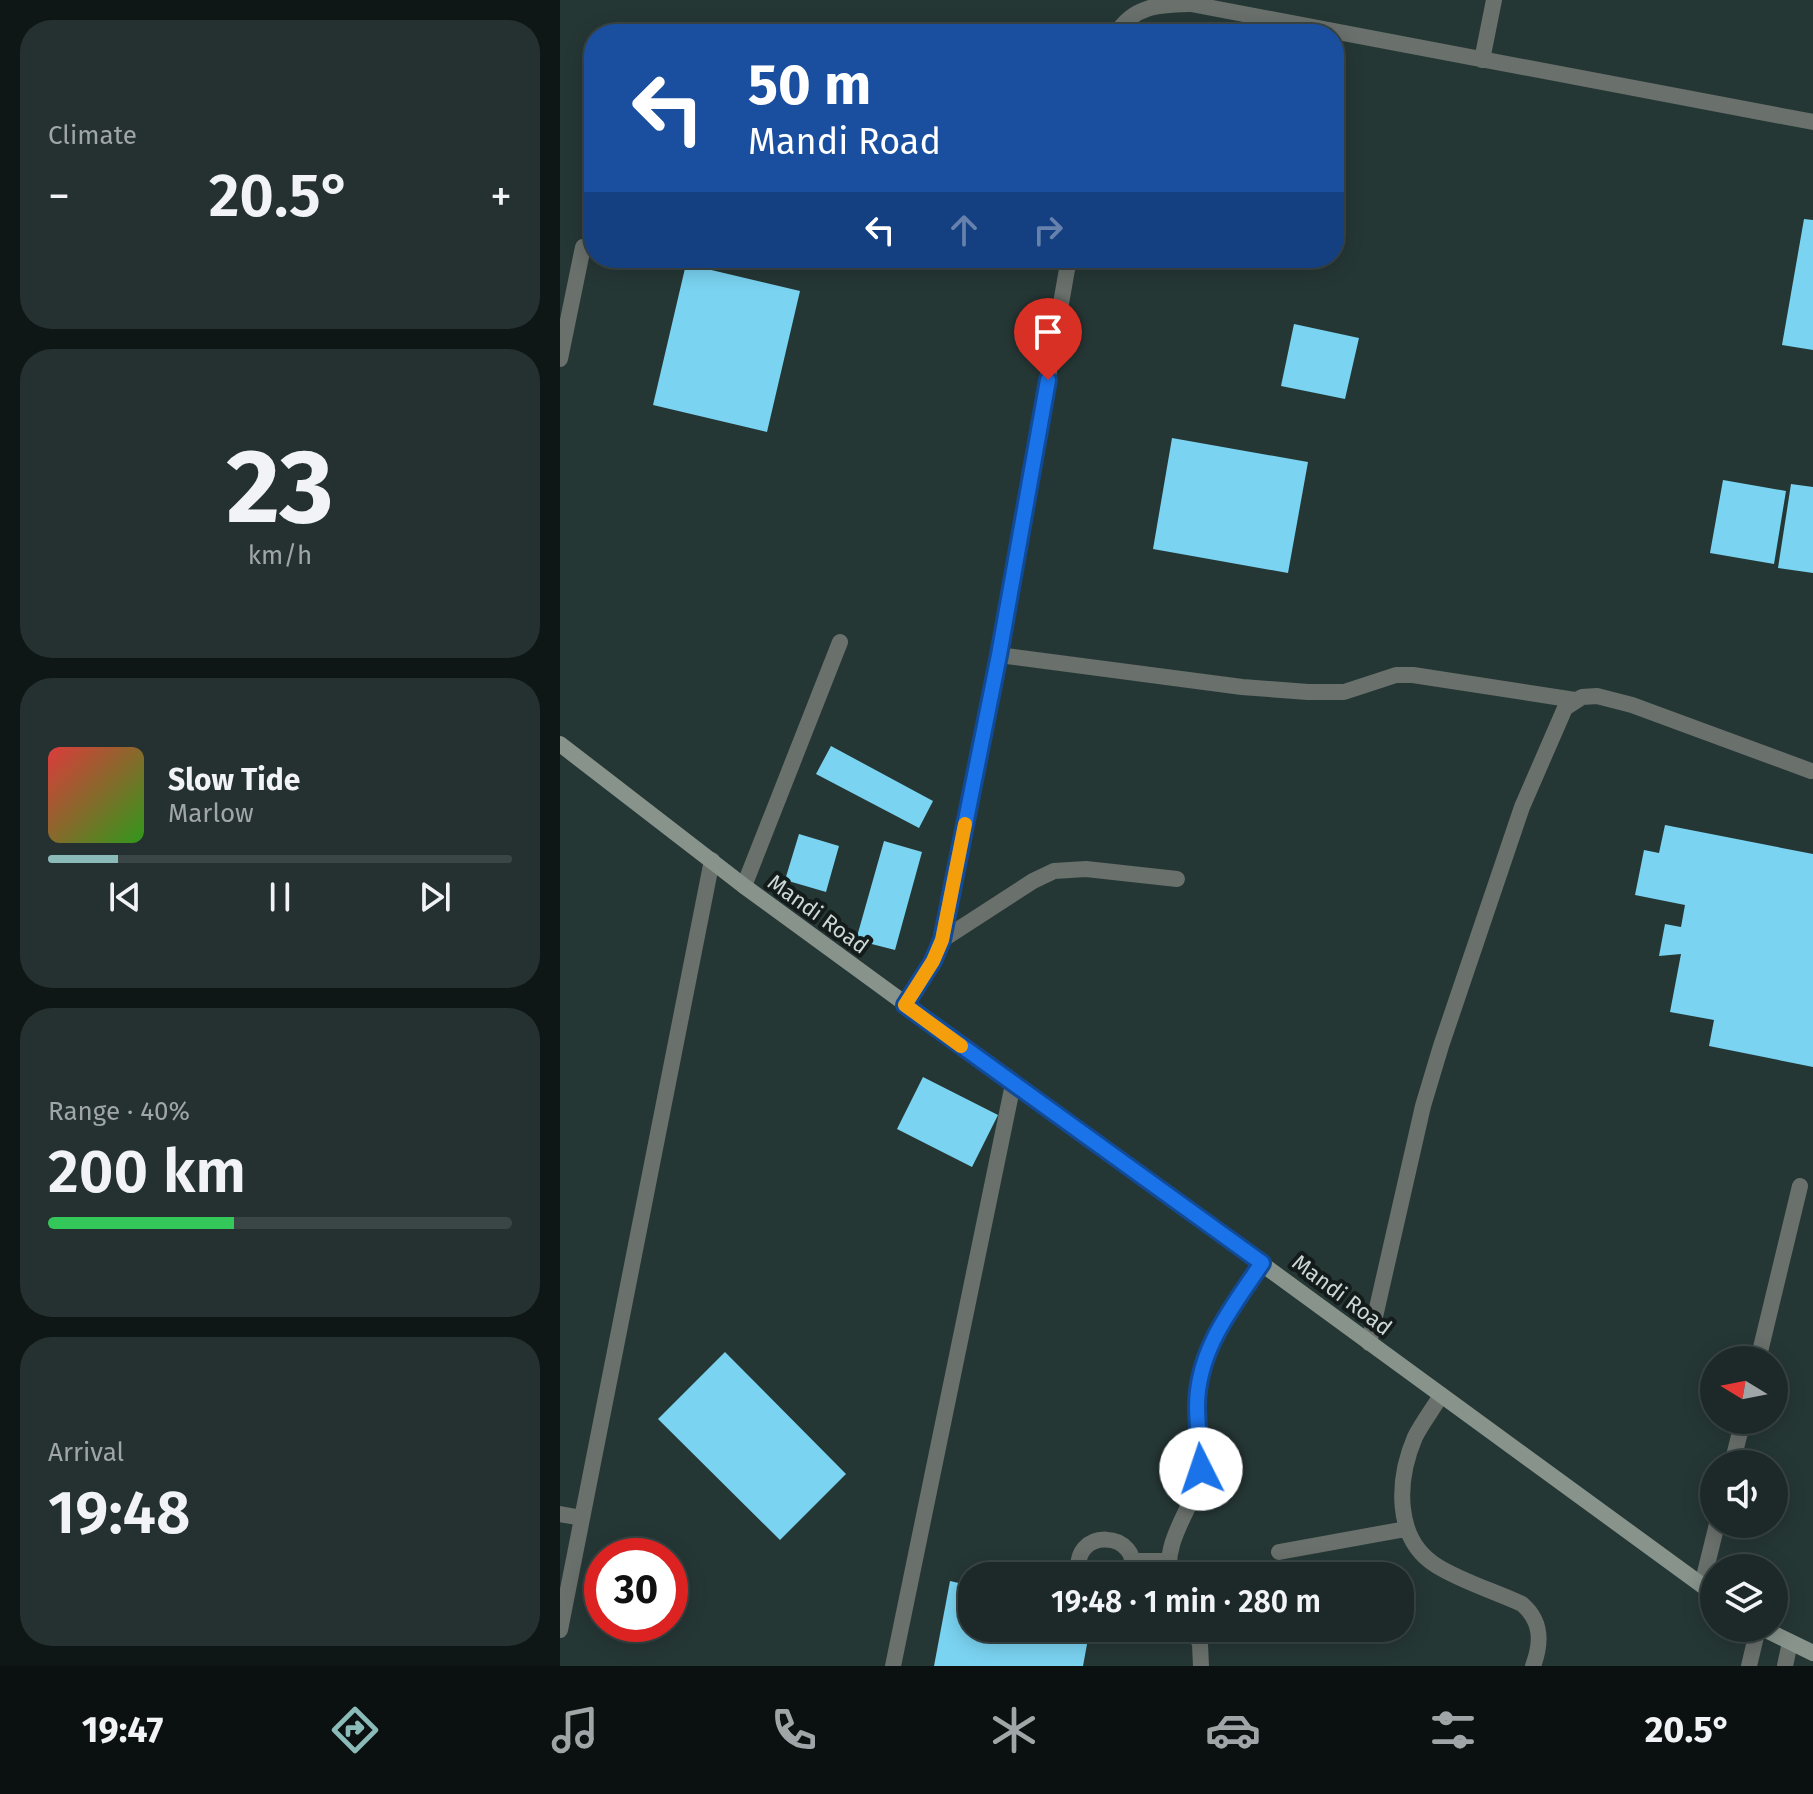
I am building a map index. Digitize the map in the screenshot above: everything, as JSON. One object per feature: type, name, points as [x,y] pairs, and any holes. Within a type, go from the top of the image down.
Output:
[{"type":"street","points":[[1482,60],[1494,0]]},
{"type":"street","points":[[1122,24],[1147,7],[1191,4],[1295,24]]},
{"type":"street","points":[[1344,33],[1813,122]]},
{"type":"street","points":[[560,359],[583,247]]},
{"type":"street","points":[[905,1005],[933,961],[942,940],[999,655],[1067,268]]},
{"type":"street","points":[[744,886],[840,642]]},
{"type":"street","points":[[999,655],[1242,687],[1344,692],[1396,675],[1413,675],[1575,700],[1597,696],[1632,705],[1811,771]]},
{"type":"street","points":[[1369,1343],[1423,1106],[1454,1002],[1522,807],[1558,719],[1575,700]]},
{"type":"street","name":"Mandi Road","points":[[560,744],[905,1005],[1700,1584]]},
{"type":"street","points":[[560,1630],[712,860]]},
{"type":"street","points":[[942,940],[1033,881],[1054,871],[1086,869],[1177,879]]},
{"type":"street","points":[[893,1666],[1013,1084]]},
{"type":"street","points":[[1761,1346],[1800,1186]]},
{"type":"street","points":[[1169,1562],[1170,1547],[1191,1501],[1201,1469],[1197,1405],[1201,1372],[1211,1341],[1262,1263]]},
{"type":"street","points":[[1441,1395],[1415,1438],[1404,1479],[1402,1501],[1406,1529],[1421,1552],[1436,1565],[1522,1604],[1533,1614],[1539,1628],[1538,1652],[1533,1666]]},
{"type":"street","points":[[560,1514],[582,1518]]},
{"type":"street","points":[[1279,1552],[1406,1529]]},
{"type":"street","points":[[1079,1562],[1091,1543],[1099,1540],[1116,1540],[1129,1552],[1131,1562]]},
{"type":"street","points":[[1199,1642],[1201,1666]]},
{"type":"street","points":[[1749,1666],[1756,1642]]},
{"type":"street","points":[[1785,1666],[1790,1642],[1813,1653]]},
{"type":"building","points":[[1804,219],[1813,220],[1813,350],[1782,345]]},
{"type":"building","points":[[685,268],[703,268],[800,291],[767,432],[653,405]]},
{"type":"building","points":[[1294,324],[1359,338],[1345,399],[1281,386]]},
{"type":"building","points":[[1172,438],[1308,462],[1288,573],[1153,549]]},
{"type":"building","points":[[1723,480],[1786,491],[1774,564],[1710,553]]},
{"type":"building","points":[[1791,484],[1813,487],[1813,573],[1778,568]]},
{"type":"building","points":[[831,746],[933,801],[919,828],[816,774]]},
{"type":"building","points":[[1665,825],[1813,854],[1813,1067],[1709,1046],[1714,1020],[1670,1012],[1681,954],[1659,956],[1665,924],[1681,927],[1685,905],[1635,895],[1644,850],[1659,853]]},
{"type":"building","points":[[799,834],[839,846],[826,892],[785,880]]},
{"type":"building","points":[[884,841],[922,852],[895,950],[856,940]]},
{"type":"building","points":[[923,1077],[998,1115],[972,1167],[897,1129]]},
{"type":"building","points":[[725,1352],[846,1474],[780,1540],[658,1419]]},
{"type":"building","points":[[950,1581],[958,1583],[958,1642],[1087,1642],[1083,1666],[934,1666]]},
{"type":"slow traffic","points":[[961,1046],[905,1005],[933,961],[942,940],[965,824]]},
{"type":"route","points":[[1048,380],[999,655],[942,940],[933,961],[905,1005],[1262,1263],[1211,1341],[1201,1372],[1197,1405],[1201,1469]]}]
